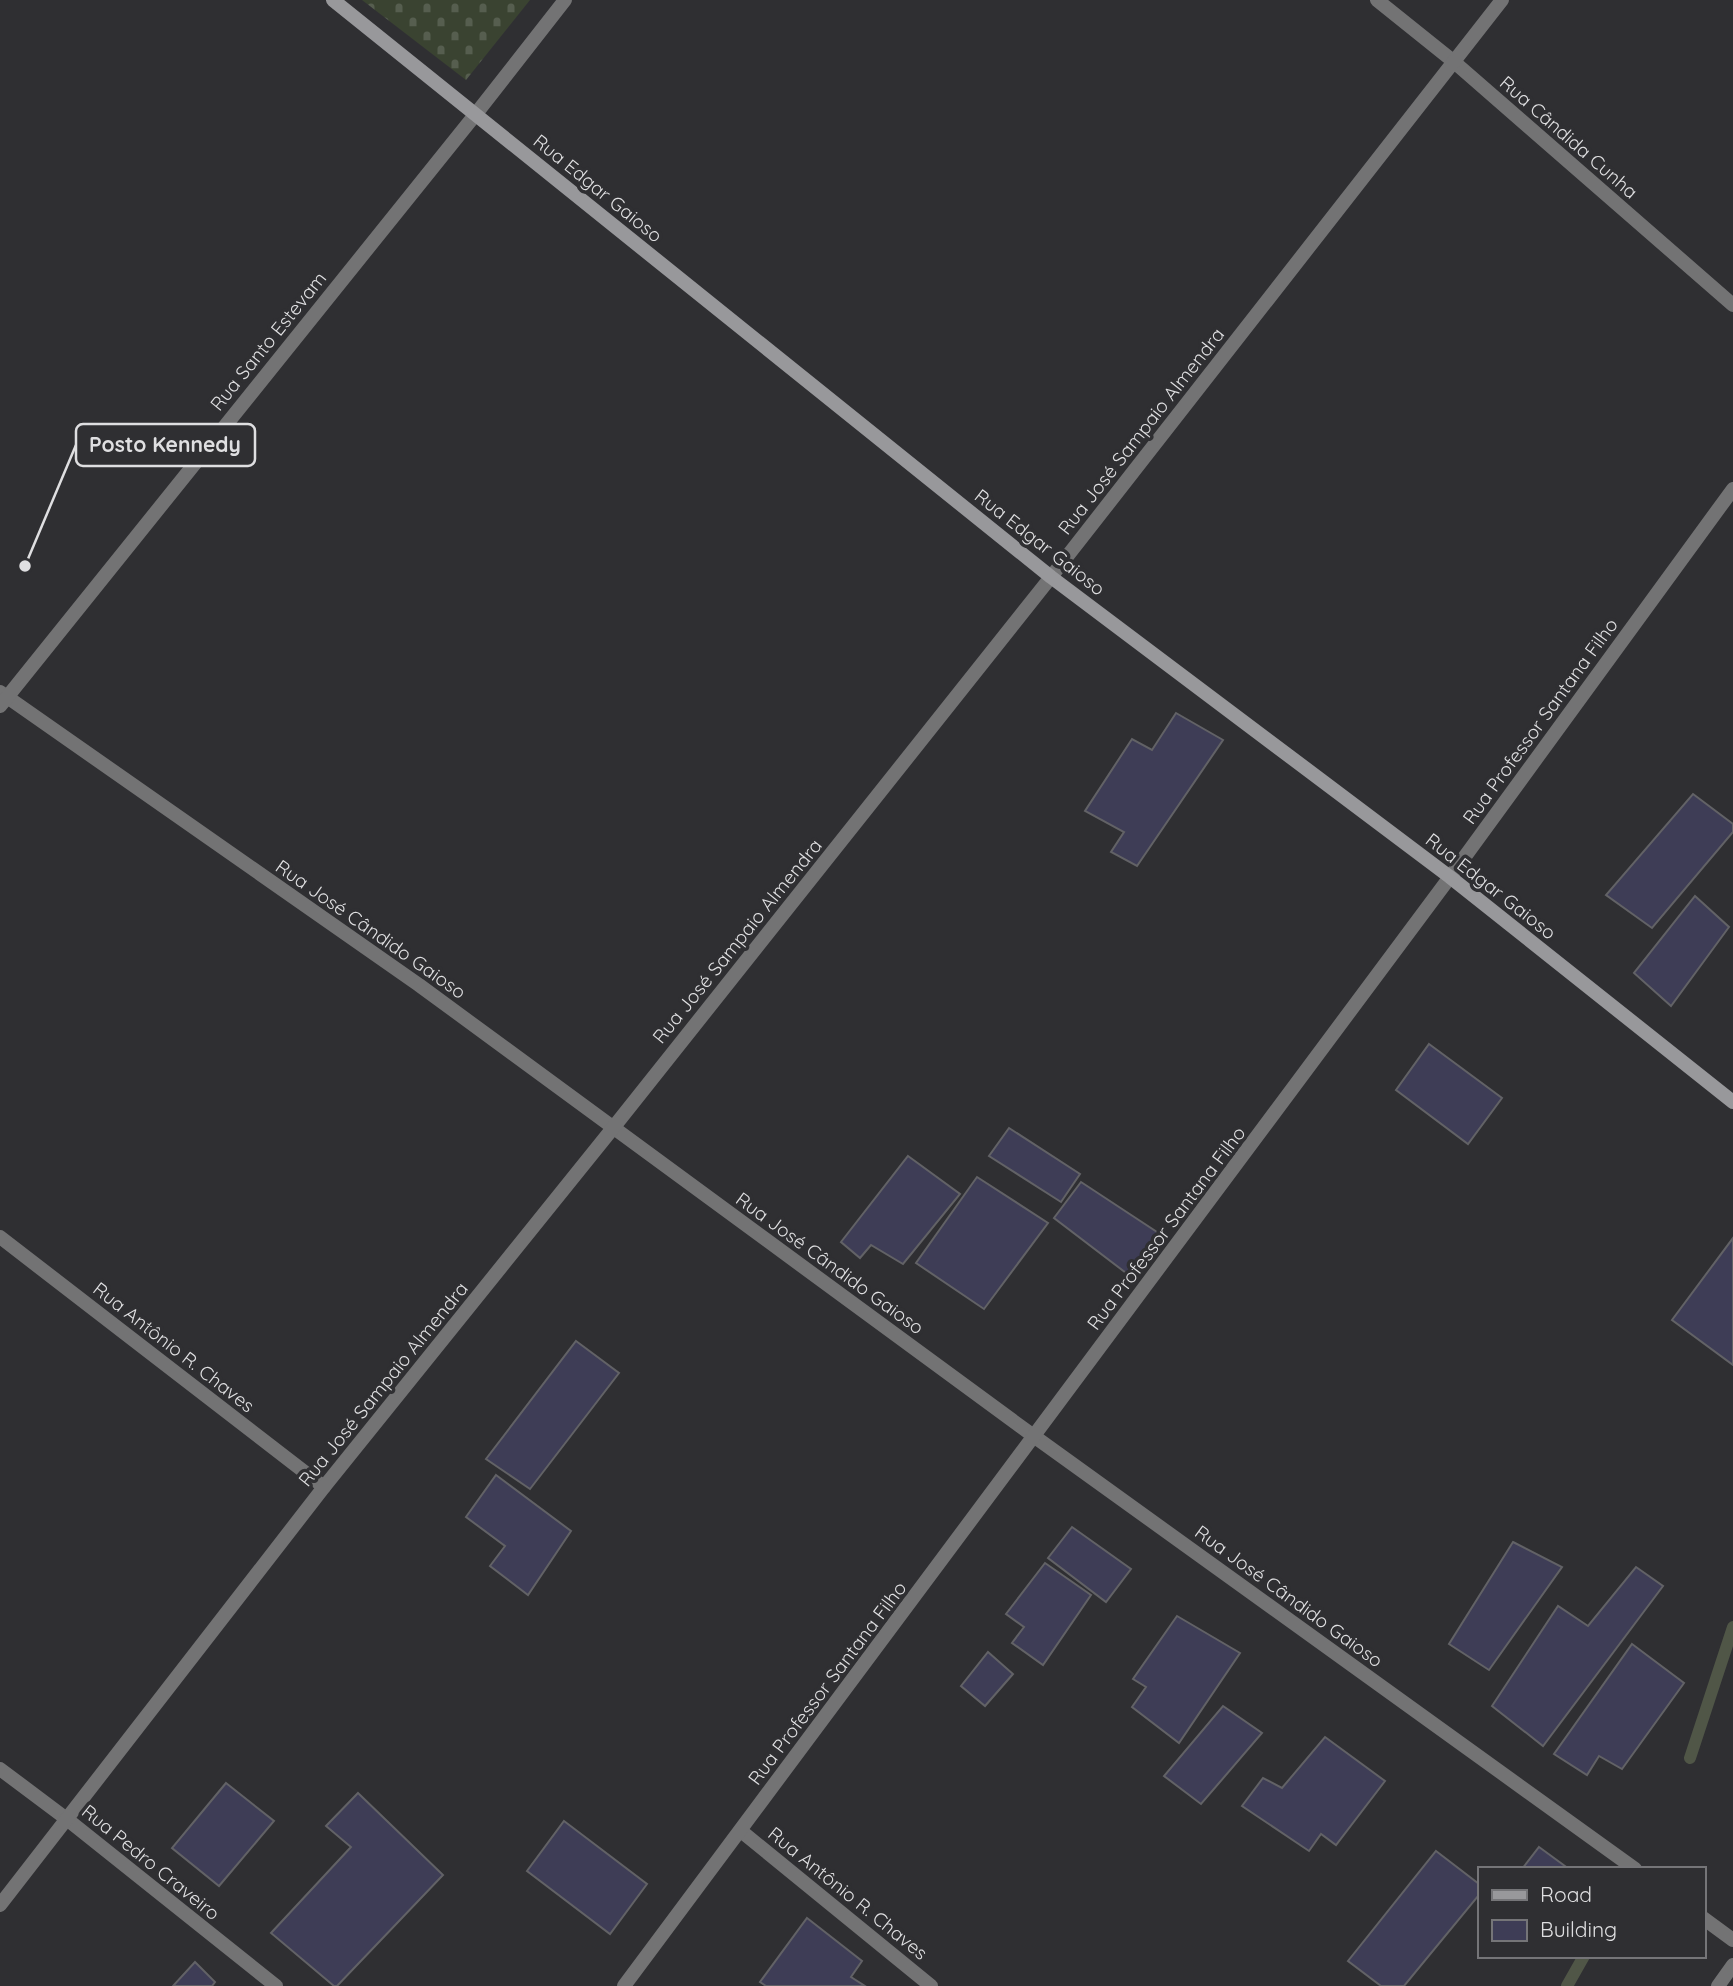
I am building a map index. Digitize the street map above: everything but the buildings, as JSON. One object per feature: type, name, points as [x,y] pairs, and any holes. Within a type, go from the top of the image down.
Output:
[{"type":"main road","name":"Rua Edgar Gaioso","points":[[333,0],[1051,577],[1450,877],[1733,1102]]},
{"type":"street","name":"Rua Santo Estevam","points":[[2,698],[475,115],[565,0]]},
{"type":"street","name":"Rua Cândida Cunha","points":[[1377,0],[1453,61],[1733,305]]},
{"type":"street","name":"Rua José Sampaio Almendra","points":[[0,1905],[324,1487],[1051,577],[1502,0]]},
{"type":"street","name":"Rua Professor Santana Filho","points":[[624,1986],[1450,877],[1733,489]]},
{"type":"street","name":"Rua José Cândido Gaioso","points":[[2,698],[419,985],[1035,1437],[1632,1867]]},
{"type":"street","name":"Rua Antônio R. Chaves","points":[[0,1237],[324,1487]]},
{"type":"street","name":"Rua Pedro Craveiro","points":[[0,1769],[276,1986]]},
{"type":"street","name":"Rua Antônio R. Chaves","points":[[741,1831],[931,1986]]},
{"type":"street","points":[[1705,1919],[1733,1940]]},
{"type":"street","points":[[1718,1986],[1733,1965]]},
{"type":"green space","points":[[362,0],[530,0],[466,80]]},
{"type":"waterway","points":[[1690,1758],[1733,1627]]},
{"type":"waterway","points":[[1567,1986],[1583,1958]]},
{"type":"place","name":"Posto Kennedy","points":[[25,566]]}]
